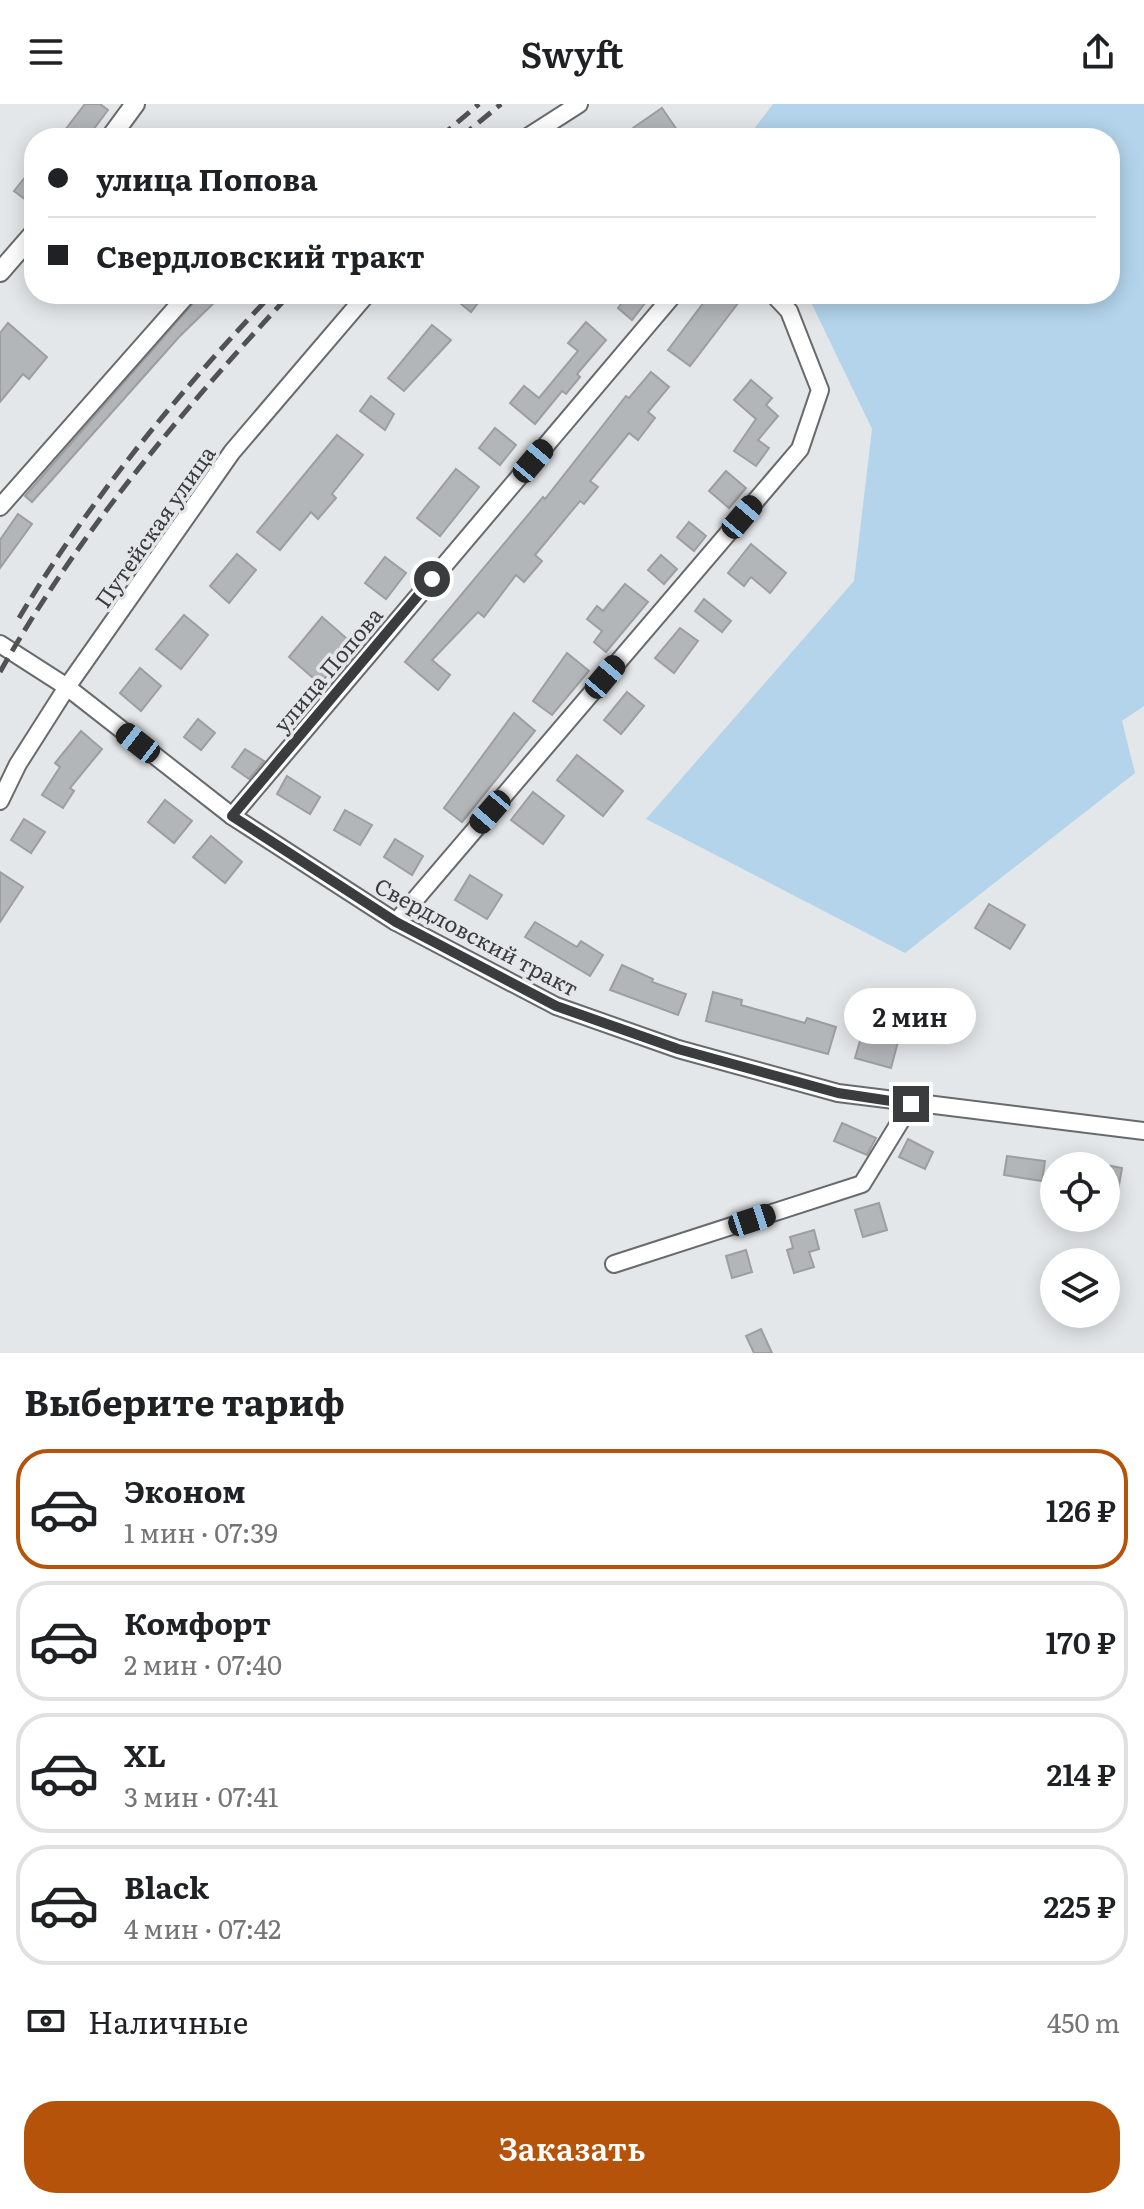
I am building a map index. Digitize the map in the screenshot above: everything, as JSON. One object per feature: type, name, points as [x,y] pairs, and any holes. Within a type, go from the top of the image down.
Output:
[{"type":"street","points":[[117,128],[135,104]]},
{"type":"street","points":[[542,128],[579,104]]},
{"type":"street","points":[[0,272],[24,244]]},
{"type":"street","points":[[0,507],[179,304]]},
{"type":"street","name":"Путейская улица","points":[[0,801],[18,764],[67,687],[232,452],[358,304]]},
{"type":"street","name":"улица Попова","points":[[232,816],[666,304]]},
{"type":"street","points":[[396,922],[800,449],[820,390],[789,311],[782,304]]},
{"type":"street","name":"Свердловский тракт","points":[[0,644],[67,687],[232,816],[396,922],[556,1006],[678,1049],[824,1089],[911,1104],[1144,1131]]},
{"type":"street","points":[[614,1264],[862,1184],[911,1104]]},
{"type":"shaded area","points":[[773,104],[1144,104],[1144,706],[1122,721],[1135,773],[905,953],[646,819],[854,581],[872,429],[812,304],[1120,304],[1120,128],[755,128]]},
{"type":"building","points":[[85,104],[100,104],[108,110],[94,128],[67,128]]},
{"type":"building","points":[[662,108],[676,128],[633,128]]},
{"type":"building","points":[[24,178],[24,198],[14,191]]},
{"type":"building","points":[[192,304],[213,304],[179,337],[32,502],[25,496]]},
{"type":"building","points":[[461,304],[477,304],[471,312]]},
{"type":"building","points":[[621,304],[644,304],[632,320],[618,308]]},
{"type":"building","points":[[702,304],[737,304],[690,366],[668,350]]},
{"type":"building","points":[[586,322],[606,340],[577,374],[580,377],[566,394],[562,391],[535,424],[510,403],[524,386],[539,398],[578,351],[568,343]]},
{"type":"building","points":[[8,323],[47,357],[29,379],[23,374],[0,402],[0,333]]},
{"type":"building","points":[[432,325],[451,340],[404,391],[388,378]]},
{"type":"building","points":[[651,372],[669,387],[648,412],[655,418],[638,440],[629,433],[590,481],[598,487],[584,504],[580,501],[535,555],[542,561],[524,582],[516,575],[484,617],[478,612],[432,660],[450,675],[438,690],[405,662],[543,497],[545,499],[626,396],[629,398]]},
{"type":"building","points":[[751,380],[772,398],[766,405],[778,416],[758,440],[769,448],[756,466],[734,451],[756,419],[734,400]]},
{"type":"building","points":[[371,396],[394,414],[385,430],[360,411]]},
{"type":"building","points":[[495,428],[516,445],[500,465],[479,448]]},
{"type":"building","points":[[337,435],[363,455],[332,494],[336,498],[318,519],[311,512],[280,550],[257,532]]},
{"type":"building","points":[[456,469],[479,487],[440,536],[417,518]]},
{"type":"building","points":[[726,471],[746,488],[729,508],[709,491]]},
{"type":"building","points":[[18,514],[32,524],[0,568],[0,540]]},
{"type":"building","points":[[689,522],[706,536],[694,551],[677,537]]},
{"type":"building","points":[[751,544],[786,573],[770,593],[751,577],[744,586],[728,573]]},
{"type":"building","points":[[237,554],[256,570],[229,603],[210,586]]},
{"type":"building","points":[[661,555],[677,569],[664,584],[648,570]]},
{"type":"building","points":[[385,557],[406,573],[386,599],[365,583]]},
{"type":"building","points":[[625,584],[648,602],[606,652],[594,642],[602,631],[587,619],[597,606],[603,611]]},
{"type":"building","points":[[704,599],[731,621],[722,632],[695,611]]},
{"type":"building","points":[[184,615],[208,635],[181,669],[156,649]]},
{"type":"building","points":[[322,617],[353,644],[320,684],[289,657]]},
{"type":"building","points":[[680,628],[698,641],[674,673],[655,658]]},
{"type":"building","points":[[567,653],[589,671],[552,715],[533,701]]},
{"type":"building","points":[[140,668],[161,686],[141,711],[120,693]]},
{"type":"building","points":[[627,692],[644,706],[621,734],[604,720]]},
{"type":"building","points":[[514,713],[535,731],[462,822],[444,808]]},
{"type":"building","points":[[198,719],[215,733],[201,750],[184,737]]},
{"type":"building","points":[[81,731],[102,749],[70,788],[74,791],[63,808],[42,795],[60,767],[55,763]]},
{"type":"building","points":[[245,749],[264,761],[249,779],[232,767]]},
{"type":"building","points":[[577,755],[623,791],[603,816],[557,780]]},
{"type":"building","points":[[287,776],[320,797],[310,814],[277,794]]},
{"type":"building","points":[[533,792],[564,816],[543,844],[511,820]]},
{"type":"building","points":[[165,800],[192,821],[174,843],[148,822]]},
{"type":"building","points":[[345,810],[372,825],[360,845],[334,830]]},
{"type":"building","points":[[24,819],[45,832],[31,853],[11,840]]},
{"type":"building","points":[[211,836],[242,862],[225,883],[193,857]]},
{"type":"building","points":[[395,839],[423,856],[412,875],[384,857]]},
{"type":"building","points":[[0,872],[23,887],[0,922]]},
{"type":"building","points":[[470,875],[502,895],[487,919],[455,900]]},
{"type":"building","points":[[989,904],[1025,925],[1010,949],[975,928]]},
{"type":"building","points":[[535,922],[577,947],[581,941],[603,955],[590,976],[525,937]]},
{"type":"building","points":[[622,965],[653,979],[652,982],[686,994],[678,1015],[610,990]]},
{"type":"building","points":[[713,992],[742,1000],[741,1005],[805,1023],[807,1018],[836,1027],[828,1054],[706,1021]]},
{"type":"building","points":[[864,1027],[899,1038],[891,1068],[855,1058]]},
{"type":"building","points":[[842,1123],[876,1138],[867,1155],[834,1141]]},
{"type":"building","points":[[908,1139],[933,1152],[925,1169],[899,1157]]},
{"type":"building","points":[[1007,1156],[1040,1160],[1040,1181],[1004,1175]]},
{"type":"building","points":[[879,1203],[887,1230],[863,1237],[855,1210]]},
{"type":"building","points":[[814,1230],[819,1249],[809,1252],[814,1267],[794,1273],[787,1250],[793,1248],[790,1237]]},
{"type":"building","points":[[746,1250],[752,1272],[732,1278],[726,1256]]},
{"type":"building","points":[[761,1329],[772,1353],[754,1353],[746,1336]]},
{"type":"railway","points":[[451,128],[479,104]]},
{"type":"railway","points":[[472,128],[501,104]]},
{"type":"railway","points":[[19,618],[75,531],[136,449],[263,304]]},
{"type":"railway","points":[[0,672],[63,570],[98,522],[171,429],[281,304]]},
{"type":"route","points":[[432,579],[232,816],[396,922],[556,1006],[678,1049],[838,1093],[911,1104]]}]
